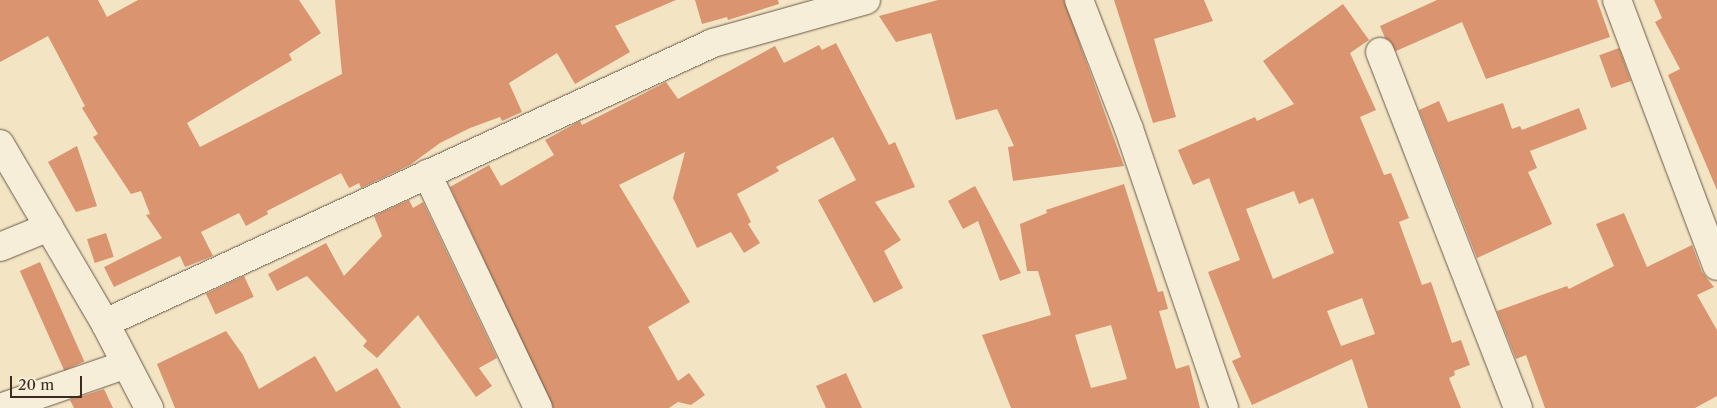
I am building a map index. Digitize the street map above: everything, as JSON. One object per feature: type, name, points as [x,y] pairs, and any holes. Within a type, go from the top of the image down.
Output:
[{"type":"street","points":[[105,323],[713,43],[866,0]]},
{"type":"street","points":[[1078,0],[1129,129],[1224,408]]},
{"type":"street","points":[[1617,0],[1717,266]]},
{"type":"street","points":[[1380,52],[1518,408]]},
{"type":"street","points":[[0,144],[105,323],[124,365],[149,408]]},
{"type":"street","points":[[427,174],[538,408]]},
{"type":"street","points":[[0,247],[49,227]]},
{"type":"street","points":[[0,408],[64,389],[124,365]]},
{"type":"building","points":[[0,0],[98,0],[107,17],[138,0],[299,0],[321,33],[289,54],[292,60],[187,123],[200,147],[342,74],[335,0],[676,0],[615,26],[630,52],[575,84],[557,53],[509,83],[522,112],[502,121],[500,117],[470,128],[440,143],[410,165],[361,188],[359,183],[349,188],[341,173],[267,211],[268,214],[246,226],[239,213],[201,232],[213,256],[185,267],[180,256],[114,287],[104,267],[162,238],[146,215],[150,214],[141,191],[131,194],[93,137],[98,134],[82,108],[85,106],[48,36],[0,62]]},
{"type":"building","points":[[695,0],[778,0],[779,4],[728,20],[727,17],[702,24]]},
{"type":"building","points":[[938,0],[1064,0],[1124,166],[1013,181],[1008,147],[1014,146],[997,109],[956,120],[931,33],[896,42],[879,16]]},
{"type":"building","points":[[1114,0],[1204,0],[1213,21],[1154,39],[1176,117],[1153,123]]},
{"type":"building","points":[[1437,0],[1597,0],[1610,37],[1486,79],[1462,22],[1396,51],[1385,38],[1380,26]]},
{"type":"building","points":[[1654,0],[1717,0],[1717,190],[1668,75],[1680,69],[1655,22],[1662,18]]},
{"type":"building","points":[[1343,4],[1369,40],[1350,53],[1376,110],[1360,117],[1384,175],[1391,173],[1409,218],[1399,222],[1422,285],[1431,282],[1452,343],[1461,340],[1470,365],[1454,371],[1455,375],[1449,378],[1461,408],[1368,408],[1352,359],[1252,405],[1232,361],[1241,357],[1208,272],[1240,260],[1209,178],[1193,185],[1178,150],[1255,117],[1257,121],[1294,104],[1263,61]],"holes":[[[1294,191],[1299,204],[1313,198],[1334,253],[1273,279],[1246,209]],[[1362,298],[1375,334],[1341,346],[1327,311]]]},
{"type":"building","points":[[836,43],[889,145],[895,142],[915,187],[875,202],[901,240],[884,251],[903,288],[874,303],[818,200],[856,180],[833,137],[776,167],[779,171],[737,194],[751,222],[748,224],[760,243],[744,253],[731,232],[697,248],[673,198],[685,152],[619,185],[690,302],[648,327],[678,381],[689,373],[705,395],[691,405],[678,402],[669,408],[553,408],[450,187],[489,165],[501,186],[554,155],[545,140],[580,121],[582,125],[666,82],[678,99],[775,46],[784,63],[819,45],[822,50]]},
{"type":"building","points":[[1619,48],[1631,81],[1611,88],[1599,55]]},
{"type":"building","points":[[1439,101],[1448,122],[1503,103],[1512,129],[1520,126],[1522,130],[1579,108],[1587,129],[1530,151],[1537,168],[1528,172],[1552,224],[1477,258],[1419,110]]},
{"type":"building","points":[[77,146],[97,206],[76,212],[48,162]]},
{"type":"building","points":[[1124,184],[1158,292],[1163,291],[1168,309],[1159,311],[1176,369],[1189,365],[1200,408],[1011,408],[982,335],[1051,315],[1038,271],[1027,271],[1020,224],[1047,213],[1046,210]],"holes":[[[1111,325],[1127,379],[1091,388],[1075,335]]]},
{"type":"building","points":[[975,186],[1021,273],[1000,281],[978,221],[963,229],[948,201]]},
{"type":"building","points":[[409,200],[413,208],[423,202],[497,358],[479,368],[492,386],[476,397],[418,315],[377,358],[363,346],[367,341],[307,276],[277,291],[268,274],[326,243],[344,276],[382,236],[374,216]]},
{"type":"building","points":[[1624,213],[1647,267],[1692,245],[1702,272],[1714,287],[1697,295],[1717,330],[1717,396],[1695,408],[1545,408],[1526,355],[1516,359],[1497,311],[1567,286],[1569,289],[1614,266],[1596,224]]},
{"type":"building","points":[[106,233],[114,257],[95,263],[87,239]]},
{"type":"building","points":[[40,262],[84,362],[64,371],[20,271]]},
{"type":"building","points":[[244,276],[254,297],[216,315],[206,294]]},
{"type":"building","points":[[226,331],[243,355],[259,389],[315,356],[336,392],[377,368],[401,408],[175,408],[157,364]]},
{"type":"building","points":[[846,373],[862,408],[826,408],[816,386]]},
{"type":"building","points":[[104,389],[113,408],[74,408],[70,400]]}]
